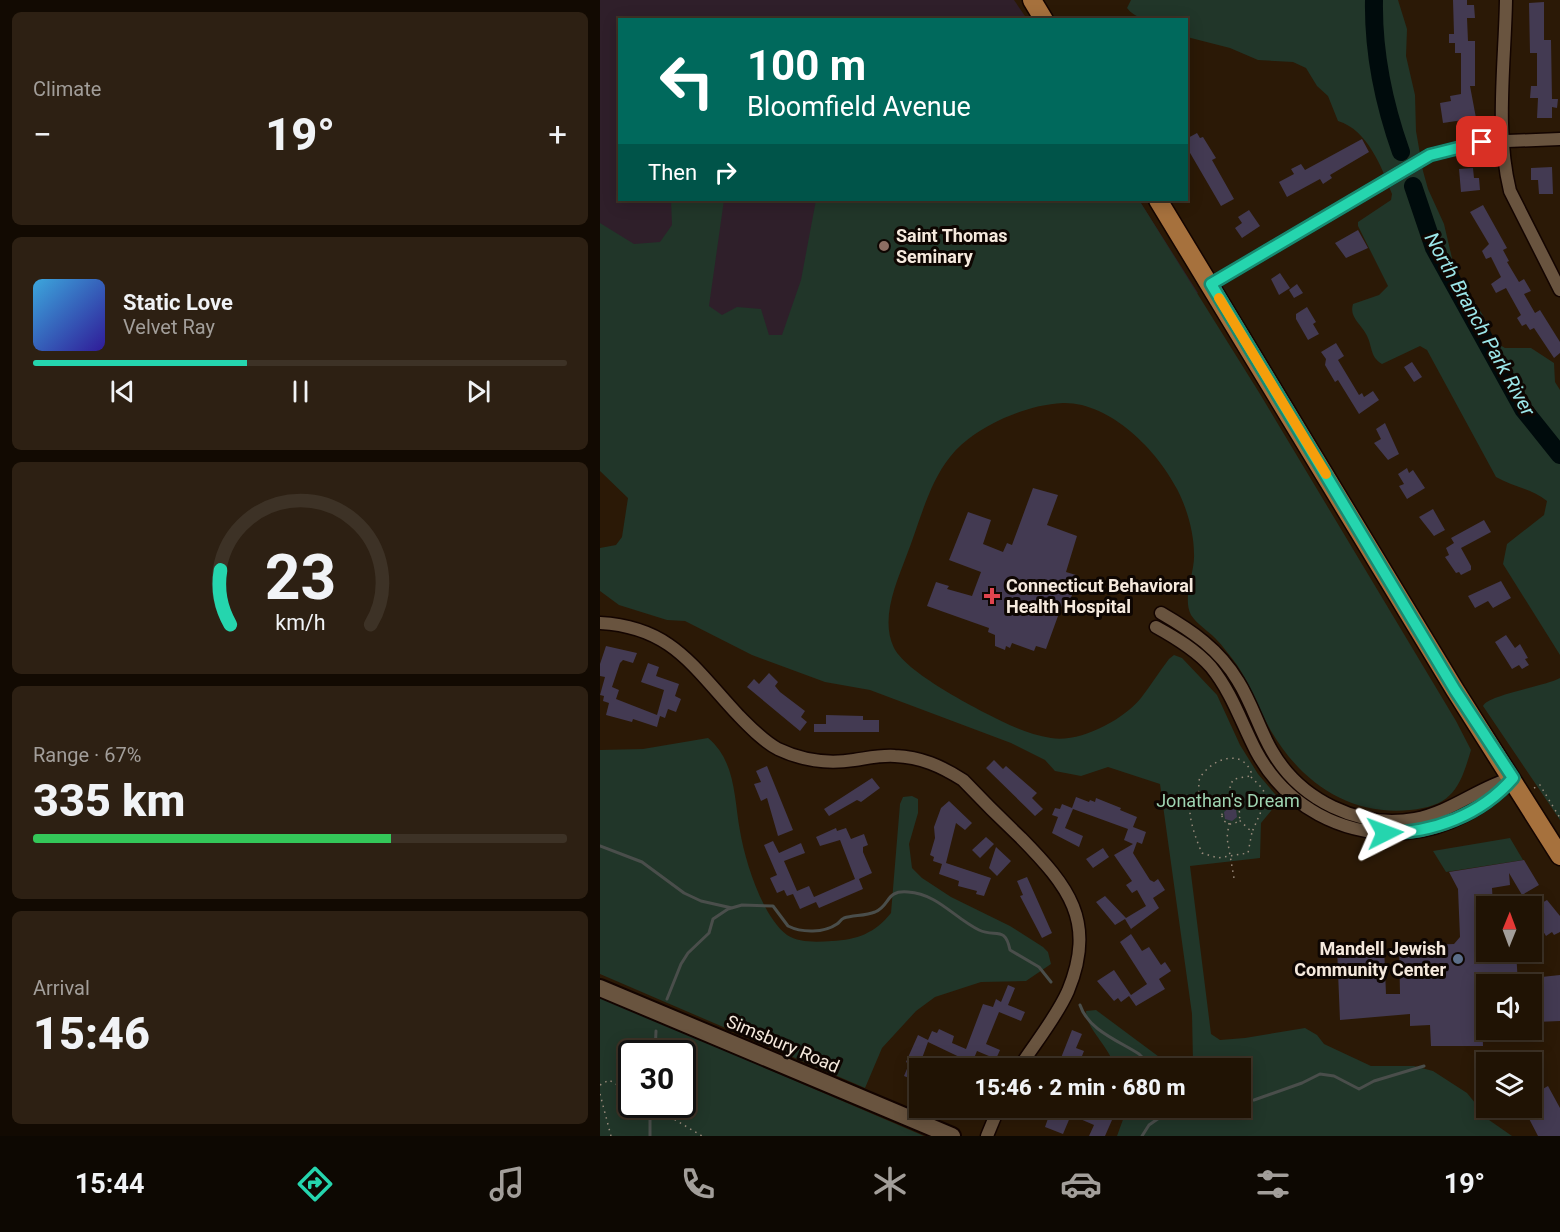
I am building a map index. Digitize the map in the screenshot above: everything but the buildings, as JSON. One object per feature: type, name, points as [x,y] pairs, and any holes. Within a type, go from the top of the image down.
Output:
[{"type":"main road","points":[[1032,0],[1043,18]]},
{"type":"main road","points":[[1159,201],[1455,690],[1513,778],[1560,856]]},
{"type":"main road","name":"Simsbury Road","points":[[600,988],[952,1136]]},
{"type":"street","points":[[1506,0],[1503,140],[1510,191],[1560,290]]},
{"type":"street","points":[[1211,284],[1430,155],[1482,142],[1560,139]]},
{"type":"street","points":[[1161,613],[1195,633],[1227,665],[1239,681],[1281,764],[1301,786],[1328,806],[1378,820],[1412,819],[1444,811],[1495,783],[1513,778]]},
{"type":"street","points":[[600,622],[646,630],[671,644],[751,728],[776,748],[802,758],[834,762],[878,756],[905,757],[936,764],[949,771],[963,780],[1056,873],[1068,893],[1077,916],[1080,936],[1076,966],[1062,1003],[1026,1058]]},
{"type":"street","points":[[1156,627],[1178,639],[1212,669],[1236,704],[1256,751],[1285,790],[1304,808],[1331,820],[1368,831],[1398,833],[1424,830],[1458,818],[1493,799],[1513,778]]},
{"type":"street","points":[[987,1136],[994,1118]]},
{"type":"path","points":[[1228,757],[1244,762],[1251,769],[1250,776],[1263,789],[1266,800],[1252,832],[1249,852],[1215,858],[1202,853],[1193,824],[1191,807],[1199,794],[1200,779],[1210,767],[1228,757]]},
{"type":"path","points":[[1244,762],[1245,758]]},
{"type":"path","points":[[1231,806],[1232,780],[1250,776]]},
{"type":"path","points":[[1522,794],[1540,785],[1560,818]]},
{"type":"path","points":[[1229,823],[1224,819],[1223,813],[1226,807],[1231,806],[1238,810],[1238,819],[1252,832]]},
{"type":"path","points":[[1229,823],[1238,819]]},
{"type":"path","points":[[1229,823],[1227,838],[1234,878]]},
{"type":"path","points":[[600,1084],[609,1080],[618,1085]]},
{"type":"path","points":[[600,1094],[611,1136]]},
{"type":"path","points":[[672,1118],[702,1136]]},
{"type":"shaded area","name":"Saint Thomas Seminary","points":[[600,0],[1014,0],[1026,18],[618,18],[618,201],[1140,201],[1198,293],[848,511],[600,417]]},
{"type":"green space","points":[[1131,0],[1398,0],[1407,29],[1406,56],[1415,95],[1416,131],[1423,171],[1428,189],[1444,224],[1455,271],[1484,317],[1493,341],[1505,348],[1531,348],[1554,363],[1555,382],[1560,390],[1560,655],[1503,564],[1507,544],[1544,515],[1547,501],[1535,493],[1496,477],[1427,350],[1420,346],[1382,364],[1375,358],[1366,334],[1352,313],[1353,304],[1379,295],[1388,286],[1358,226],[1358,222],[1391,200],[1392,194],[1384,173],[1366,141],[1349,126],[1338,121],[1328,96],[1317,86],[1306,68],[1293,62],[1258,60],[1230,48],[1188,37],[1188,18],[1142,18],[1127,8]]},
{"type":"green space","name":"Jonathan's Dream","points":[[671,201],[724,201],[709,306],[722,315],[737,307],[761,309],[769,335],[782,335],[801,280],[816,201],[1140,201],[1260,394],[1456,721],[1471,750],[1458,784],[1445,799],[1436,804],[1410,810],[1388,810],[1347,801],[1329,792],[1297,766],[1271,731],[1237,665],[1218,641],[1191,615],[1188,593],[1194,561],[1194,546],[1184,504],[1177,489],[1145,444],[1114,419],[1081,405],[1063,403],[1048,405],[1011,415],[974,434],[950,457],[930,492],[894,590],[889,625],[894,648],[914,670],[966,703],[1021,730],[1062,739],[1087,733],[1112,722],[1141,698],[1169,659],[1174,655],[1182,658],[1217,695],[1240,745],[1258,774],[1280,800],[1261,823],[1260,858],[1190,866],[1211,1034],[1220,1040],[1305,1028],[1317,1035],[1324,1044],[1371,1066],[1414,1066],[1433,1071],[1467,1093],[1476,1104],[1476,1118],[1487,1118],[1512,1136],[1117,1136],[1124,1118],[1251,1118],[1251,1058],[1193,1058],[1192,1014],[1160,784],[1108,767],[1081,776],[1055,771],[1045,760],[1011,743],[870,690],[825,682],[752,655],[685,621],[667,620],[619,605],[600,591],[600,548],[616,545],[622,537],[628,498],[600,471],[600,223],[634,244],[660,242],[672,225]]},
{"type":"green space","points":[[1560,678],[1560,820],[1483,706],[1505,694]]},
{"type":"green space","points":[[708,738],[717,747],[729,769],[742,843],[762,902],[787,935],[808,941],[841,940],[865,934],[885,920],[891,913],[900,804],[903,797],[912,796],[918,799],[918,813],[909,844],[912,868],[922,878],[951,897],[1010,926],[1043,947],[1048,952],[1051,964],[1026,981],[981,982],[935,997],[916,1011],[882,1048],[865,1088],[600,974],[600,750],[643,749]]},
{"type":"green space","points":[[1510,838],[1523,860],[1446,872],[1433,851]]},
{"type":"green space","points":[[600,997],[924,1136],[600,1136]]},
{"type":"green space","points":[[1096,1010],[1161,1058],[1111,1058],[1090,1025],[1086,1011]]},
{"type":"waterway","name":"North Branch Park River","points":[[1374,0],[1375,39],[1381,78],[1389,115],[1401,152]]},
{"type":"waterway","name":"North Branch Park River","points":[[1413,186],[1434,248],[1523,409],[1560,455]]},
{"type":"waterway","points":[[600,846],[642,862],[684,893],[701,901],[732,908]]},
{"type":"waterway","points":[[667,999],[688,953],[709,933],[713,919],[728,909],[742,905],[773,906],[788,926],[813,931],[832,927],[844,918],[875,912],[884,906],[895,893],[901,892],[928,897],[979,930],[1002,935],[1008,942],[1010,950],[1039,967],[1051,982]]},
{"type":"waterway","points":[[1080,1005],[1084,1014],[1097,1028],[1143,1058]]},
{"type":"waterway","points":[[656,1031],[656,1040]]},
{"type":"waterway","points":[[1251,1100],[1302,1083],[1320,1074],[1334,1076],[1359,1089],[1374,1081],[1424,1066]]},
{"type":"waterway","points":[[650,1118],[650,1136]]},
{"type":"waterway","points":[[1142,1136],[1149,1125],[1159,1118]]},
{"type":"slow traffic","points":[[1219,298],[1326,474]]},
{"type":"place","name":"Saint Thomas Seminary","points":[[884,246]]},
{"type":"place","name":"Connecticut Behavioral Health Hospital","points":[[992,596]]},
{"type":"place","name":"Mandell Jewish Community Center","points":[[1458,959]]},
{"type":"route","points":[[1385,833],[1424,830],[1458,818],[1493,799],[1513,778],[1455,690],[1211,284],[1430,155],[1482,142]]}]
